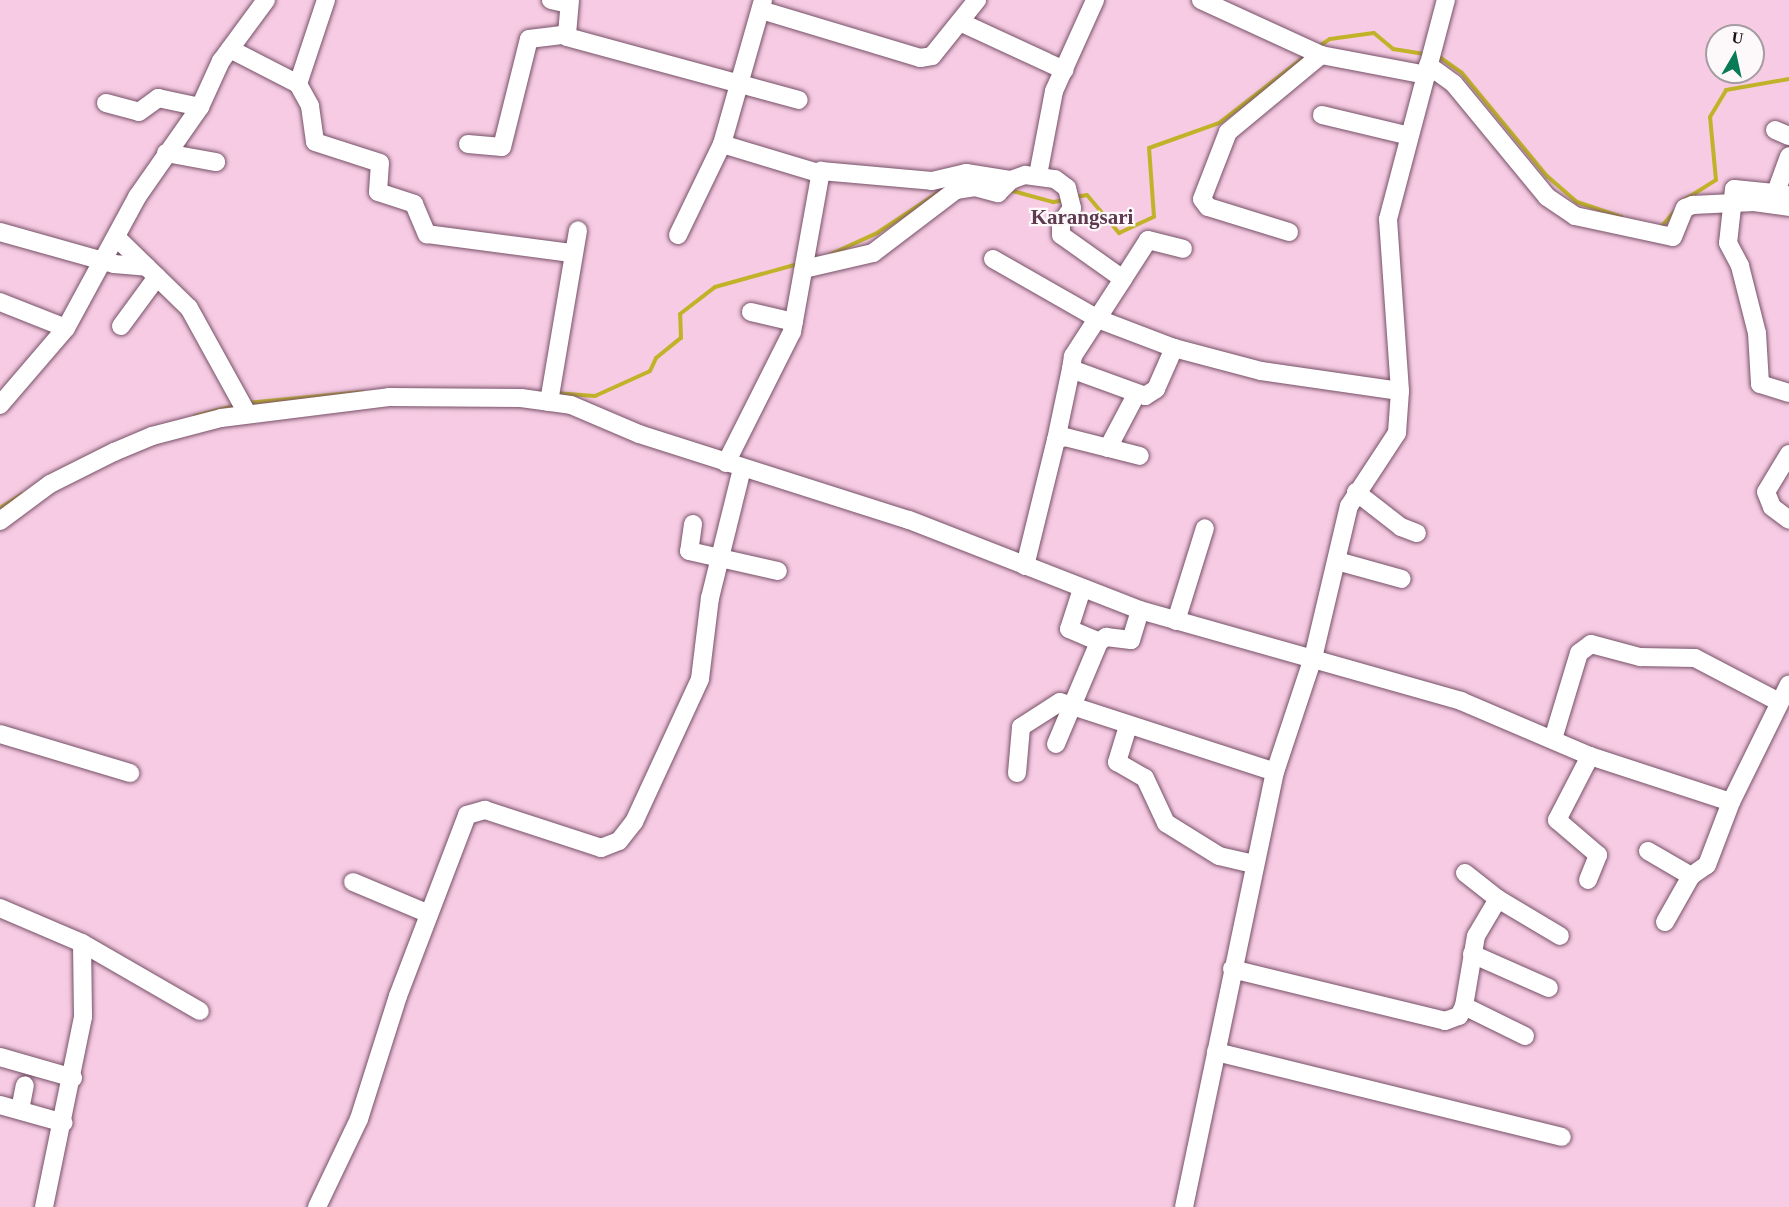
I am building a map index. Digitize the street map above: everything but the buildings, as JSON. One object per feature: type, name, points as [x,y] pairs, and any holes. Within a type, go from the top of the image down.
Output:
[{"type":"street","points":[[0,405],[66,328],[166,153],[200,108],[230,49],[266,0]]},
{"type":"street","points":[[298,84],[326,0]]},
{"type":"street","points":[[678,235],[722,144],[741,86],[762,5],[920,58],[932,56],[977,0]]},
{"type":"street","points":[[1038,175],[1051,102],[1095,0]]},
{"type":"street","points":[[1201,0],[1314,51],[1429,62],[1454,84],[1559,209],[1673,237],[1685,208],[1722,207],[1754,202],[1789,207]]},
{"type":"street","points":[[1184,1207],[1253,864],[1275,772],[1313,658],[1356,492],[1389,450],[1400,392],[1387,231],[1406,135],[1446,0]]},
{"type":"street","points":[[563,2],[564,35]]},
{"type":"street","points":[[960,22],[1064,70]]},
{"type":"street","points":[[468,144],[502,147],[529,39],[564,35],[741,86],[799,100]]},
{"type":"street","points":[[230,49],[298,84],[310,106],[315,142],[380,163],[378,192],[414,204],[427,234],[572,253]]},
{"type":"street","points":[[1289,232],[1208,207],[1202,198],[1228,132],[1314,51]]},
{"type":"street","points":[[106,103],[139,112],[158,98],[200,108]]},
{"type":"street","points":[[1322,115],[1406,135]]},
{"type":"street","points":[[722,144],[818,173],[832,169],[932,181],[967,180],[1008,185],[1038,175],[1067,188],[1072,208],[1061,228],[1123,279]]},
{"type":"street","points":[[166,153],[216,162]]},
{"type":"street","points":[[1789,156],[1782,193],[1734,189],[1722,207],[1729,250],[1740,266],[1757,333],[1760,384],[1789,393]]},
{"type":"street","points":[[317,1207],[359,1119],[429,914],[472,810],[602,848],[619,841],[668,758],[695,694],[734,466],[779,364],[794,322],[818,173]]},
{"type":"street","points":[[804,266],[873,253],[967,180]]},
{"type":"street","points":[[549,395],[572,253],[578,230]]},
{"type":"street","points":[[0,232],[152,272]]},
{"type":"street","points":[[117,238],[189,308],[244,406]]},
{"type":"street","points":[[1025,566],[1056,440],[1073,356],[1148,240],[1183,249]]},
{"type":"street","points":[[993,258],[1098,319],[1173,348],[1283,375],[1400,392]]},
{"type":"street","points":[[121,326],[152,272]]},
{"type":"street","points":[[0,302],[66,328]]},
{"type":"street","points":[[751,312],[794,322]]},
{"type":"street","points":[[1071,369],[1136,395],[1156,389],[1173,348]]},
{"type":"street","points":[[0,521],[50,484],[152,436],[244,406],[389,397],[549,395],[734,466],[909,520],[1140,610],[1461,702],[1590,756],[1731,802]]},
{"type":"street","points":[[1108,448],[1136,395]]},
{"type":"street","points":[[1056,440],[1065,437],[1140,456]]},
{"type":"street","points":[[1789,454],[1766,492],[1772,507],[1789,520]]},
{"type":"street","points":[[1356,492],[1401,527],[1417,533]]},
{"type":"street","points":[[693,524],[689,551],[778,572]]},
{"type":"street","points":[[1176,621],[1205,528]]},
{"type":"street","points":[[1337,561],[1402,579]]},
{"type":"street","points":[[1082,589],[1069,629],[1100,642]]},
{"type":"street","points":[[1056,744],[1100,642],[1112,637],[1131,640],[1140,610]]},
{"type":"street","points":[[1553,739],[1579,653],[1591,644],[1640,657],[1701,660],[1779,702]]},
{"type":"street","points":[[1665,922],[1691,876],[1707,865],[1731,802],[1789,684]]},
{"type":"street","points":[[1017,773],[1021,727],[1060,702],[1275,772]]},
{"type":"street","points":[[1128,726],[1117,762],[1145,778],[1166,823],[1219,856],[1253,864]]},
{"type":"street","points":[[0,734],[130,773]]},
{"type":"street","points":[[1588,880],[1598,855],[1557,820],[1590,756]]},
{"type":"street","points":[[1648,851],[1691,876]]},
{"type":"street","points":[[1465,873],[1498,899],[1560,936]]},
{"type":"street","points":[[353,882],[429,914]]},
{"type":"street","points":[[1232,969],[1419,1017],[1453,1020],[1464,1006],[1472,954],[1481,924],[1498,899]]},
{"type":"street","points":[[0,908],[82,943],[200,1011]]},
{"type":"street","points":[[44,1207],[73,1078],[87,977],[82,943]]},
{"type":"street","points":[[1472,954],[1549,988]]},
{"type":"street","points":[[1464,1006],[1525,1036]]},
{"type":"street","points":[[1216,1052],[1562,1137]]},
{"type":"street","points":[[0,1057],[73,1078]]},
{"type":"street","points":[[20,1110],[26,1085]]},
{"type":"street","points":[[0,1104],[64,1123]]},
{"type":"waterway","points":[[1318,47],[1330,39],[1374,33],[1393,49],[1425,54]]},
{"type":"waterway","points":[[1076,197],[1087,195],[1119,233],[1154,217],[1149,148],[1219,123],[1307,55]]},
{"type":"waterway","points":[[1438,56],[1462,73],[1547,176],[1577,202],[1622,217]]},
{"type":"waterway","points":[[1681,202],[1716,180],[1710,117],[1726,90],[1789,79]]},
{"type":"waterway","points":[[831,254],[877,233],[948,186]]},
{"type":"waterway","points":[[1009,190],[1053,202],[1066,200]]},
{"type":"waterway","points":[[1661,227],[1675,211]]},
{"type":"waterway","points":[[555,393],[595,396],[650,371],[656,358],[681,338],[680,314],[715,287],[798,264]]},
{"type":"waterway","points":[[247,403],[362,392]]},
{"type":"waterway","points":[[195,416],[237,405]]},
{"type":"waterway","points":[[0,508],[22,494]]},
{"type":"district","name":"Karangsari","points":[[1082,217]]}]
